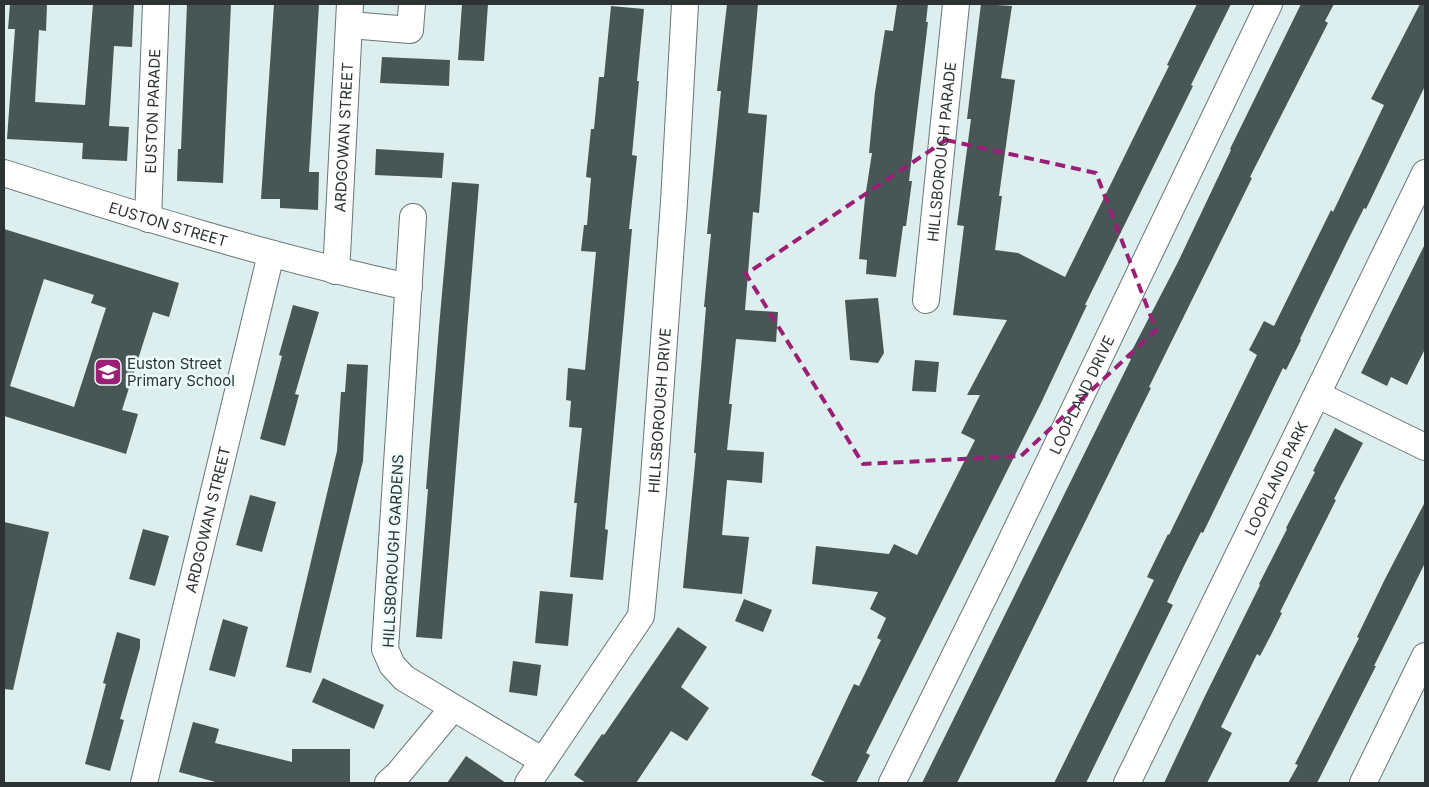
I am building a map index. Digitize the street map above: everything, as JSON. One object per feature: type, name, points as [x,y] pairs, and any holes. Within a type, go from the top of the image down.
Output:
[{"type":"street","name":"EUSTON PARADE","points":[[148,219],[156,4]]},
{"type":"street","points":[[350,15],[410,30],[412,4]]},
{"type":"street","name":"HILLSBOROUGH DRIVE","points":[[528,783],[641,616],[653,492],[672,231],[685,4]]},
{"type":"street","name":"HILLSBOROUGH PARADE","points":[[926,300],[956,4]]},
{"type":"street","name":"LOOPLAND DRIVE","points":[[892,783],[1005,553],[1269,4]]},
{"type":"street","name":"ARDGOWAN STREET","points":[[335,270],[350,15]]},
{"type":"street","name":"EUSTON STREET","points":[[4,173],[148,219],[335,270]]},
{"type":"street","name":"LOOPLAND PARK","points":[[1127,783],[1425,173]]},
{"type":"street","name":"HILLSBOROUGH GARDENS","points":[[413,217],[385,649],[392,665],[404,678],[543,761]]},
{"type":"street","name":"ARDGOWAN STREET","points":[[144,783],[271,254]]},
{"type":"street","points":[[335,270],[409,287]]},
{"type":"street","points":[[1318,394],[1425,447]]},
{"type":"street","points":[[1363,783],[1425,656]]},
{"type":"street","points":[[388,783],[400,773],[453,708]]},
{"type":"highlighted area","points":[[946,140],[1096,173],[1156,330],[1021,456],[863,464],[746,274]]},
{"type":"building","points":[[10,4],[47,4],[46,31],[39,30],[35,102],[85,105],[93,4],[134,4],[132,47],[114,46],[109,126],[129,127],[127,161],[82,159],[83,143],[7,139],[15,29],[8,29]]},
{"type":"building","points":[[187,4],[231,4],[223,183],[177,181],[178,149],[181,149]]},
{"type":"building","points":[[274,4],[319,4],[309,172],[319,172],[318,210],[280,208],[280,199],[261,199]]},
{"type":"building","points":[[462,4],[488,4],[484,61],[458,60]]},
{"type":"building","points":[[727,4],[758,4],[748,113],[767,115],[759,213],[753,212],[745,310],[778,312],[776,342],[736,339],[729,404],[732,404],[727,450],[764,452],[762,483],[727,480],[722,535],[749,537],[742,594],[683,588],[696,453],[694,453],[711,234],[707,234],[721,91],[717,91]]},
{"type":"building","points":[[897,4],[928,4],[926,22],[928,22],[909,181],[912,181],[896,277],[866,274],[867,260],[859,259],[872,153],[869,153],[875,92],[885,30],[893,31]]},
{"type":"building","points":[[981,4],[1012,6],[1001,78],[1015,80],[999,196],[1002,196],[995,250],[1018,253],[1065,277],[1169,66],[1167,65],[1197,4],[1231,4],[1191,85],[1193,86],[1085,305],[1087,305],[1041,403],[866,753],[870,755],[856,783],[827,783],[811,775],[854,684],[859,686],[881,640],[877,638],[886,618],[870,609],[878,592],[812,584],[816,546],[889,554],[894,544],[917,555],[975,440],[961,433],[980,395],[967,395],[1007,320],[953,315],[964,226],[957,225],[971,119],[967,119]]},
{"type":"building","points":[[1301,4],[1334,4],[1325,21],[1328,23],[1250,177],[1252,178],[1149,387],[1151,388],[957,783],[922,783],[1131,359],[1128,358],[1178,262],[1230,149]]},
{"type":"building","points":[[1420,4],[1425,4],[1425,86],[1286,370],[1283,368],[1203,533],[1201,532],[1183,568],[1167,602],[1173,605],[1086,783],[1054,783],[1154,580],[1147,577],[1257,355],[1249,350],[1264,321],[1274,326],[1331,210],[1333,212],[1384,105],[1371,99]]},
{"type":"building","points":[[611,6],[644,9],[632,155],[637,156],[629,229],[632,229],[605,529],[608,530],[603,580],[570,577],[577,503],[574,503],[582,428],[569,427],[571,401],[566,400],[568,368],[585,370],[596,252],[581,251],[584,225],[587,225],[591,178],[586,177],[591,129],[594,129],[599,77],[604,77]]},
{"type":"building","points":[[382,57],[450,60],[449,86],[380,83]]},
{"type":"building","points":[[376,149],[444,153],[442,178],[375,175]]},
{"type":"building","points":[[452,182],[479,184],[442,639],[416,637],[428,489],[426,489]]},
{"type":"building","points":[[4,229],[179,283],[169,317],[153,312],[122,410],[138,414],[126,454],[4,416]],"holes":[[[44,279],[94,295],[91,303],[106,308],[74,407],[10,386]]]},
{"type":"building","points":[[1425,244],[1425,349],[1407,385],[1391,377],[1387,386],[1361,373]]},
{"type":"building","points":[[878,298],[884,353],[878,363],[850,360],[845,300]]},
{"type":"building","points":[[293,305],[319,312],[295,394],[299,395],[285,446],[260,439],[282,356],[279,355]]},
{"type":"building","points":[[915,360],[939,362],[936,392],[912,391]]},
{"type":"building","points":[[347,364],[368,365],[363,461],[311,673],[286,667],[337,451],[341,392],[345,392]]},
{"type":"building","points":[[1335,428],[1363,443],[1334,499],[1336,500],[1280,612],[1282,613],[1271,635],[1260,656],[1257,654],[1221,727],[1232,733],[1207,783],[1164,783],[1286,528],[1315,472],[1313,471]]},
{"type":"building","points":[[250,495],[276,502],[262,552],[236,545]]},
{"type":"building","points":[[1425,502],[1425,563],[1374,666],[1376,666],[1317,783],[1288,783],[1298,765],[1295,764],[1359,638],[1357,637],[1385,579]]},
{"type":"building","points":[[4,522],[49,532],[13,690],[4,689]]},
{"type":"building","points":[[143,529],[169,536],[155,586],[129,579]]},
{"type":"building","points":[[540,591],[573,594],[568,646],[535,643]]},
{"type":"building","points":[[744,599],[772,610],[763,632],[735,621]]},
{"type":"building","points":[[223,619],[248,627],[235,677],[209,670]]},
{"type":"building","points":[[678,627],[707,647],[681,687],[709,708],[687,741],[671,731],[636,783],[586,783],[574,775],[602,734],[604,735]]},
{"type":"building","points":[[117,632],[140,639],[140,648],[120,719],[124,720],[110,771],[85,764],[106,684],[103,683]]},
{"type":"building","points":[[513,661],[541,665],[537,696],[509,692]]},
{"type":"building","points":[[323,678],[384,705],[374,729],[312,702]]},
{"type":"building","points":[[193,722],[219,729],[215,743],[292,762],[292,749],[350,749],[350,782],[219,783],[179,772]]},
{"type":"building","points":[[466,756],[506,783],[447,783]]},
{"type":"place","name":"Euston Street Primary School","points":[[108,372]]}]
